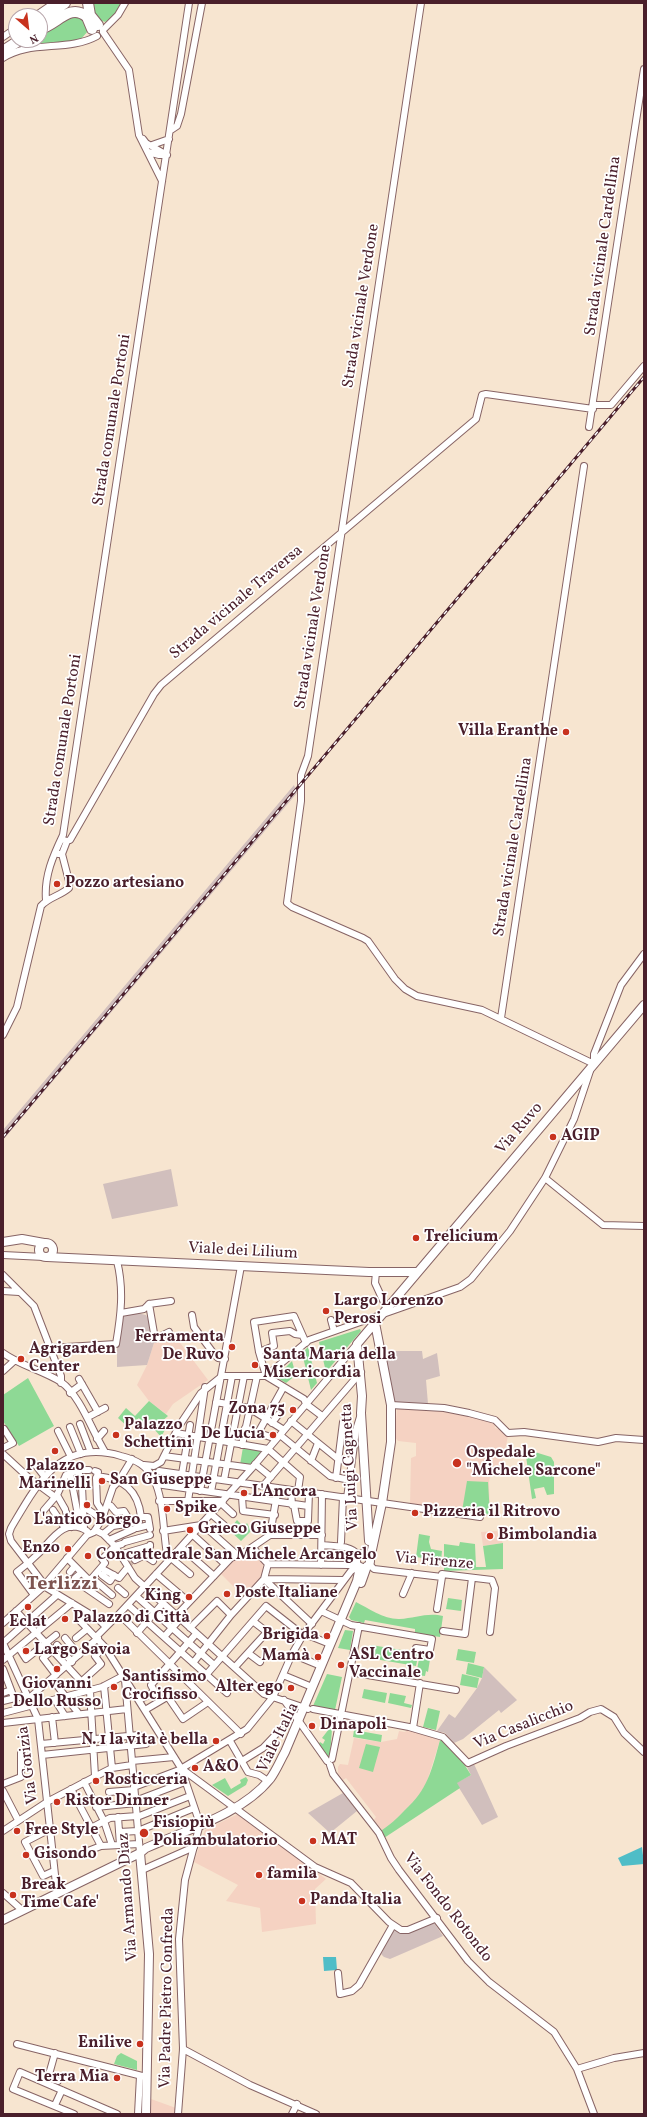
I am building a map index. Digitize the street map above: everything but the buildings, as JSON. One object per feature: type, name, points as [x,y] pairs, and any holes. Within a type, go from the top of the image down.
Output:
[{"type":"highway","points":[[48,15],[65,3]]},
{"type":"highway","points":[[48,22],[76,3]]},
{"type":"highway","points":[[88,3],[90,15],[98,31]]},
{"type":"highway","points":[[48,26],[71,11],[78,11],[87,17],[98,31]]},
{"type":"main road","name":"Via Ruvo","points":[[357,1344],[370,1326],[385,1311],[644,1005]]},
{"type":"main road","points":[[3,1242],[24,1239],[43,1251]]},
{"type":"main road","name":"Viale dei Lilium","points":[[43,1251],[52,1254],[53,1250],[59,1255],[68,1258]]},
{"type":"main road","name":"Viale dei Lilium","points":[[43,1251],[68,1258],[117,1261],[376,1272],[417,1272]]},
{"type":"main road","name":"Viale Italia","points":[[237,1809],[268,1780],[308,1709],[377,1529],[391,1442],[391,1405],[377,1338],[373,1334],[370,1326]]},
{"type":"main road","name":"Via Luigi Cagnetta","points":[[357,1344],[361,1372],[361,1413],[369,1541]]},
{"type":"main road","points":[[360,1555],[377,1529]]},
{"type":"main road","points":[[360,1555],[366,1555],[363,1565]]},
{"type":"main road","name":"Viale Italia","points":[[308,1709],[312,1687],[330,1644],[343,1621]]},
{"type":"main road","name":"Viale Italia","points":[[3,1920],[140,1853],[148,1852],[200,1827],[237,1809],[260,1795],[275,1781],[283,1767],[300,1724]]},
{"type":"main road","name":"Via Armando Diaz","points":[[140,1853],[148,1954],[143,2077],[146,2114]]},
{"type":"street","points":[[3,58],[21,50],[82,42],[112,22],[125,3]]},
{"type":"street","name":"Strada comunale Portoni","points":[[64,841],[189,3]]},
{"type":"street","points":[[171,130],[177,126],[181,114],[202,3]]},
{"type":"street","name":"Strada vicinale Verdone","points":[[421,3],[308,756],[301,775],[301,801],[287,903],[292,907],[368,941],[395,979],[405,989],[417,996],[474,1008],[501,1018],[593,1065]]},
{"type":"street","points":[[98,31],[125,62],[129,70],[139,135],[155,164],[162,181]]},
{"type":"street","name":"Strada vicinale Cardellina","points":[[589,427],[644,69]]},
{"type":"street","points":[[139,135],[146,143],[152,145],[166,155]]},
{"type":"street","points":[[152,145],[169,139]]},
{"type":"street","points":[[148,152],[159,156],[166,155]]},
{"type":"street","name":"Strada vicinale Traversa","points":[[64,841],[70,840],[154,694],[161,685],[476,420],[484,394],[593,407],[611,405],[644,366]]},
{"type":"street","name":"Strada vicinale Cardellina","points":[[501,1018],[584,466]]},
{"type":"street","points":[[46,900],[46,878],[55,852],[64,841]]},
{"type":"street","points":[[3,1035],[17,1006],[41,906],[46,900],[63,894],[69,888],[69,881],[62,854],[64,841]]},
{"type":"street","points":[[55,852],[62,854]]},
{"type":"street","points":[[376,1272],[375,1283],[385,1311],[467,1284],[510,1231],[545,1178],[574,1119],[593,1065],[594,1054],[621,985],[644,954]]},
{"type":"street","points":[[545,1178],[603,1225],[644,1226]]},
{"type":"street","points":[[3,1255],[32,1255],[43,1251]]},
{"type":"street","points":[[50,1348],[116,1344],[121,1313],[121,1277],[117,1261]]},
{"type":"street","points":[[200,1491],[241,1266]]},
{"type":"street","points":[[3,1275],[34,1306],[61,1376],[62,1383]]},
{"type":"street","points":[[3,1291],[19,1292]]},
{"type":"street","points":[[121,1313],[144,1309],[149,1304],[171,1300]]},
{"type":"street","points":[[149,1304],[155,1339],[169,1332]]},
{"type":"street","points":[[192,1315],[194,1327],[206,1344],[218,1358],[224,1359]]},
{"type":"street","points":[[266,1376],[259,1352],[254,1322],[294,1316],[303,1331],[306,1343]]},
{"type":"street","points":[[331,1320],[334,1331]]},
{"type":"street","points":[[358,1323],[370,1326]]},
{"type":"street","points":[[266,1376],[306,1343],[358,1323],[370,1326]]},
{"type":"street","points":[[259,1352],[274,1346],[272,1333],[290,1330],[295,1334],[303,1331]]},
{"type":"street","points":[[3,1701],[14,1698],[28,1697],[69,1664],[97,1637],[239,1483],[280,1435],[305,1401],[357,1344]]},
{"type":"street","points":[[3,1353],[14,1361],[62,1383],[94,1425],[97,1439],[104,1452]]},
{"type":"street","points":[[3,1371],[14,1361]]},
{"type":"street","points":[[263,1486],[361,1372]]},
{"type":"street","points":[[155,1482],[163,1459],[176,1433],[205,1387],[222,1376],[266,1376],[305,1401],[322,1416]]},
{"type":"street","points":[[211,1492],[232,1376]]},
{"type":"street","points":[[224,1480],[244,1376]]},
{"type":"street","points":[[242,1445],[257,1376]]},
{"type":"street","points":[[70,1393],[81,1382],[98,1412]]},
{"type":"street","points":[[188,1501],[205,1387]]},
{"type":"street","points":[[258,1432],[283,1388]]},
{"type":"street","points":[[216,1402],[249,1408],[272,1423],[280,1435],[330,1476],[350,1480]]},
{"type":"street","points":[[391,1405],[444,1408],[463,1412],[495,1420],[508,1432],[524,1432],[598,1442],[616,1438],[644,1440]]},
{"type":"street","points":[[88,1417],[105,1408]]},
{"type":"street","points":[[341,1542],[345,1498],[350,1480],[356,1430],[361,1413]]},
{"type":"street","points":[[272,1423],[278,1415]]},
{"type":"street","points":[[291,1421],[338,1459],[352,1461]]},
{"type":"street","points":[[336,1478],[343,1422]]},
{"type":"street","points":[[80,1424],[90,1450]]},
{"type":"street","points":[[182,1474],[190,1424]]},
{"type":"street","points":[[70,1427],[81,1454]]},
{"type":"street","points":[[3,1448],[13,1443],[5,1428]]},
{"type":"street","points":[[245,1428],[258,1432],[280,1435]]},
{"type":"street","points":[[58,1431],[70,1457]]},
{"type":"street","points":[[97,1439],[104,1431]]},
{"type":"street","points":[[176,1433],[268,1449],[300,1477],[298,1491]]},
{"type":"street","points":[[311,1461],[318,1443]]},
{"type":"street","points":[[106,1627],[98,1619],[57,1595],[44,1585],[11,1541],[10,1532],[37,1484],[44,1476],[60,1462],[70,1457],[81,1454],[104,1452],[133,1460],[144,1465],[154,1466],[163,1459],[184,1459],[227,1465],[253,1466],[271,1477]]},
{"type":"street","points":[[3,1454],[37,1484],[56,1496],[66,1511],[68,1527]]},
{"type":"street","points":[[3,1623],[44,1585],[87,1535],[95,1530],[109,1505],[113,1487],[133,1460]]},
{"type":"street","points":[[34,1463],[44,1476]]},
{"type":"street","points":[[144,1465],[155,1482],[167,1554],[190,1574]]},
{"type":"street","points":[[78,1470],[82,1486],[84,1507],[82,1524]]},
{"type":"street","points":[[68,1527],[49,1509],[65,1476],[78,1470],[94,1473],[98,1472],[97,1476],[111,1478],[131,1490],[138,1501],[141,1517],[148,1517],[150,1536],[144,1557]]},
{"type":"street","points":[[159,1471],[480,1517]]},
{"type":"street","points":[[70,1473],[82,1524]]},
{"type":"street","points":[[94,1473],[97,1503],[103,1516]]},
{"type":"street","points":[[155,1482],[200,1491],[308,1506]]},
{"type":"street","points":[[82,1486],[96,1485]]},
{"type":"street","points":[[270,1535],[275,1515],[278,1488]]},
{"type":"street","points":[[291,1490],[297,1521],[308,1521],[309,1492]]},
{"type":"street","points":[[321,1565],[322,1494]]},
{"type":"street","points":[[242,1497],[243,1511],[275,1515]]},
{"type":"street","points":[[159,1502],[222,1502],[233,1514]]},
{"type":"street","points":[[109,1505],[116,1512],[124,1511],[129,1520]]},
{"type":"street","points":[[379,1519],[386,1510],[393,1505]]},
{"type":"street","points":[[84,1507],[103,1516]]},
{"type":"street","points":[[211,1514],[224,1525]]},
{"type":"street","points":[[34,1595],[17,1572],[28,1563],[55,1533],[68,1527],[82,1524]]},
{"type":"street","points":[[164,1531],[202,1524]]},
{"type":"street","points":[[202,1524],[237,1555]]},
{"type":"street","points":[[103,1534],[113,1526],[137,1526],[150,1536]]},
{"type":"street","points":[[109,1540],[137,1526]]},
{"type":"street","points":[[3,1530],[10,1532]]},
{"type":"street","name":"Via Casalicchio","points":[[95,1530],[103,1534],[124,1554],[131,1563],[138,1580],[144,1587],[264,1694],[308,1709],[413,1728],[447,1739],[468,1763],[506,1746],[601,1709],[614,1717],[624,1732],[644,1752]]},
{"type":"street","points":[[192,1534],[225,1564]]},
{"type":"street","points":[[164,1637],[172,1628],[189,1602],[225,1564],[237,1555],[242,1554],[252,1548],[270,1535],[322,1535]]},
{"type":"street","points":[[108,1604],[80,1584],[102,1571],[106,1563],[102,1559],[115,1546],[150,1536]]},
{"type":"street","points":[[124,1554],[150,1536]]},
{"type":"street","points":[[322,1545],[347,1548],[360,1555]]},
{"type":"street","points":[[181,1547],[214,1576]]},
{"type":"street","points":[[193,1663],[209,1645],[231,1615],[264,1579],[268,1564],[252,1548]]},
{"type":"street","points":[[102,1571],[118,1578],[131,1563],[144,1557],[153,1561]]},
{"type":"street","points":[[67,1558],[82,1573],[112,1595]]},
{"type":"street","name":"Via Firenze","points":[[268,1564],[363,1565],[374,1569],[442,1577],[442,1574],[492,1580],[496,1588],[490,1632]]},
{"type":"street","points":[[109,1792],[134,1788],[181,1768],[240,1734],[263,1711],[273,1697],[292,1654],[304,1634],[344,1580],[363,1565]]},
{"type":"street","points":[[70,1572],[75,1566]]},
{"type":"street","points":[[75,1578],[82,1573]]},
{"type":"street","points":[[403,1594],[412,1573]]},
{"type":"street","points":[[156,1574],[189,1602]]},
{"type":"street","points":[[437,1609],[442,1577]]},
{"type":"street","points":[[443,1631],[465,1634],[472,1578]]},
{"type":"street","points":[[264,1579],[344,1580]]},
{"type":"street","points":[[264,1579],[312,1624]]},
{"type":"street","points":[[118,1588],[125,1594]]},
{"type":"street","points":[[3,1643],[57,1595]]},
{"type":"street","points":[[136,1596],[214,1666]]},
{"type":"street","points":[[190,1628],[217,1601],[231,1615]]},
{"type":"street","points":[[137,1633],[163,1603]]},
{"type":"street","points":[[6,1658],[72,1604]]},
{"type":"street","points":[[128,1605],[227,1693]]},
{"type":"street","points":[[206,1675],[254,1622],[266,1606],[304,1634],[330,1644]]},
{"type":"street","points":[[16,1611],[46,1644],[55,1647],[81,1682],[90,1691],[96,1776]]},
{"type":"street","points":[[321,1611],[343,1621],[359,1626],[432,1639],[430,1650],[416,1648]]},
{"type":"street","points":[[119,1614],[240,1734]]},
{"type":"street","points":[[79,1620],[97,1637],[105,1648],[181,1768],[200,1827]]},
{"type":"street","points":[[235,1667],[267,1632],[254,1622]]},
{"type":"street","points":[[330,1762],[342,1714],[359,1626]]},
{"type":"street","points":[[76,1638],[87,1628]]},
{"type":"street","points":[[159,1700],[151,1685],[196,1634]]},
{"type":"street","points":[[18,1648],[26,1659],[56,1635]]},
{"type":"street","points":[[65,1638],[79,1655]]},
{"type":"street","name":"Via Gorizia","points":[[3,1643],[6,1658],[28,1697],[38,1719],[57,1893]]},
{"type":"street","points":[[24,1644],[34,1654]]},
{"type":"street","points":[[55,1647],[43,1658],[66,1697],[79,1714]]},
{"type":"street","points":[[81,1682],[101,1664],[95,1656],[105,1648]]},
{"type":"street","points":[[248,1654],[260,1662]]},
{"type":"street","points":[[292,1654],[321,1666]]},
{"type":"street","points":[[3,1669],[14,1698]]},
{"type":"street","points":[[350,1672],[456,1690]]},
{"type":"street","points":[[283,1675],[312,1687]]},
{"type":"street","points":[[3,1713],[90,1691],[124,1677]]},
{"type":"street","name":"Via Armando Diaz","points":[[124,1677],[140,1853]]},
{"type":"street","points":[[413,1728],[420,1683]]},
{"type":"street","points":[[104,1686],[112,1768]]},
{"type":"street","points":[[3,1693],[11,1690]]},
{"type":"street","points":[[139,1700],[154,1692]]},
{"type":"street","points":[[145,1710],[159,1700],[170,1695],[183,1719],[208,1702]]},
{"type":"street","points":[[55,1700],[65,1716]]},
{"type":"street","name":"Via Fondo Rotondo","points":[[284,1700],[300,1724],[330,1762],[333,1774],[379,1833],[391,1858],[399,1870],[437,1918],[468,1961],[489,1982],[554,2032],[577,2069],[594,2114]]},
{"type":"street","points":[[3,1723],[127,1709]]},
{"type":"street","points":[[52,1717],[54,1743]]},
{"type":"street","points":[[242,1761],[264,1748],[280,1730]]},
{"type":"street","points":[[41,1744],[139,1735]]},
{"type":"street","points":[[230,1741],[248,1772],[259,1775],[268,1780]]},
{"type":"street","points":[[42,1755],[146,1744]]},
{"type":"street","points":[[3,1784],[21,1777],[22,1753]]},
{"type":"street","points":[[3,1831],[47,1802],[112,1768],[132,1763],[174,1757]]},
{"type":"street","points":[[181,1768],[315,1867],[342,1877],[351,1883],[393,1925],[407,1931],[437,1918]]},
{"type":"street","points":[[84,1782],[104,1821],[112,1845]]},
{"type":"street","points":[[96,1806],[135,1802],[186,1782]]},
{"type":"street","points":[[71,1789],[101,1846]]},
{"type":"street","points":[[3,1791],[18,1820]]},
{"type":"street","points":[[91,1828],[104,1821],[118,1817],[137,1816],[190,1796]]},
{"type":"street","points":[[119,1832],[138,1830],[194,1808]]},
{"type":"street","points":[[118,1817],[120,1845]]},
{"type":"street","name":"Via Padre Pietro Confreda","points":[[178,2114],[183,2049],[179,1938],[185,1880],[200,1827]]},
{"type":"street","points":[[50,1829],[25,1842],[43,1876],[54,1871]]},
{"type":"street","points":[[88,1851],[101,1846],[139,1844]]},
{"type":"street","points":[[142,1870],[194,1847]]},
{"type":"street","points":[[3,1893],[22,1910]]},
{"type":"street","points":[[338,1973],[340,1994],[356,1989],[393,1925]]},
{"type":"street","points":[[17,2044],[143,2077],[138,2114]]},
{"type":"street","points":[[183,2049],[250,2085],[297,2104],[316,2114]]},
{"type":"street","points":[[55,2053],[48,2078],[58,2081]]},
{"type":"street","points":[[577,2069],[614,2058],[644,2053]]},
{"type":"street","points":[[74,2114],[13,2088],[20,2072],[62,2090],[109,2113],[118,2114]]},
{"type":"street","points":[[55,2105],[62,2090]]},
{"type":"street","points":[[292,2114],[297,2104]]},
{"type":"shaded area","points":[[294,785],[297,793],[3,1140],[3,1130]]},
{"type":"shaded area","points":[[171,1169],[178,1206],[112,1219],[103,1184]]},
{"type":"shaded area","points":[[137,1313],[146,1315],[149,1321],[154,1343],[147,1365],[117,1367],[117,1347],[122,1316]]},
{"type":"shaded area","points":[[172,1332],[208,1380],[173,1404],[166,1414],[149,1401],[137,1385],[147,1365],[154,1343],[157,1343]]},
{"type":"shaded area","points":[[383,1351],[422,1351],[423,1359],[437,1353],[440,1376],[426,1380],[428,1404],[393,1404]]},
{"type":"shaded area","name":"Ospedale \"Michele Sarcone\"","points":[[397,1407],[444,1410],[494,1421],[495,1428],[498,1429],[499,1427],[508,1436],[501,1469],[492,1468],[489,1482],[490,1516],[410,1505],[411,1458],[416,1456],[416,1443],[398,1441],[395,1437]]},
{"type":"shaded area","name":"Bimbolandia","points":[[497,1531],[503,1543],[483,1546],[481,1532]]},
{"type":"shaded area","points":[[252,1553],[263,1563],[262,1574],[259,1580],[242,1595],[221,1574],[234,1560],[243,1559]]},
{"type":"shaded area","points":[[484,1667],[517,1700],[501,1713],[499,1710],[463,1739],[454,1743],[445,1733],[437,1731],[449,1714],[455,1718],[477,1688],[482,1678]]},
{"type":"shaded area","points":[[408,1730],[440,1740],[425,1788],[416,1800],[394,1823],[382,1830],[374,1820],[376,1817],[346,1778],[343,1780],[338,1773],[338,1767],[340,1764],[348,1765],[354,1738],[381,1742],[397,1739],[399,1731],[405,1732]]},
{"type":"shaded area","points":[[468,1763],[470,1766],[474,1764],[498,1817],[482,1825],[456,1783],[471,1775],[466,1765]]},
{"type":"shaded area","points":[[343,1793],[357,1811],[330,1833],[308,1813]]},
{"type":"shaded area","points":[[238,1814],[326,1879],[315,1889],[316,1924],[262,1932],[260,1908],[226,1901],[238,1885],[194,1862],[205,1830]]},
{"type":"shaded area","points":[[434,1923],[443,1936],[390,1959],[381,1954],[394,1930],[409,1933]]},
{"type":"shaded area","points":[[151,2099],[176,2108],[176,2114],[150,2114]]},
{"type":"green space","points":[[91,3],[123,3],[117,14],[105,22],[95,18]]},
{"type":"green space","points":[[67,16],[84,18],[89,30],[80,40],[48,46],[48,27]]},
{"type":"green space","points":[[14,48],[34,48],[6,53]]},
{"type":"green space","points":[[360,1329],[361,1331],[326,1372],[319,1342]]},
{"type":"green space","points":[[308,1347],[317,1383],[311,1390],[302,1353]]},
{"type":"green space","points":[[292,1361],[296,1375],[286,1383],[276,1377]]},
{"type":"green space","points":[[28,1378],[54,1426],[19,1446],[3,1421],[3,1395]]},
{"type":"green space","points":[[149,1401],[168,1416],[160,1423],[166,1428],[161,1437],[154,1429],[151,1431],[147,1427],[146,1428],[139,1418],[128,1427],[118,1418],[126,1408],[135,1416]]},
{"type":"green space","points":[[243,1447],[262,1451],[249,1467],[240,1465]]},
{"type":"green space","points":[[525,1449],[551,1457],[554,1462],[554,1494],[547,1495],[544,1487],[534,1489],[536,1498],[532,1499]]},
{"type":"green space","points":[[467,1481],[488,1482],[490,1515],[462,1511]]},
{"type":"green space","points":[[237,1520],[244,1527],[247,1523],[251,1531],[241,1541],[229,1530]]},
{"type":"green space","points":[[419,1534],[430,1536],[429,1542],[431,1549],[442,1551],[441,1561],[416,1557]]},
{"type":"green space","points":[[460,1542],[475,1544],[476,1567],[486,1567],[483,1546],[503,1543],[503,1569],[444,1571],[444,1544],[459,1546]]},
{"type":"green space","points":[[448,1598],[462,1600],[461,1611],[446,1609]]},
{"type":"green space","points":[[356,1602],[388,1618],[394,1619],[427,1615],[443,1616],[440,1637],[415,1633],[415,1629],[365,1620],[364,1623],[351,1620],[349,1617]]},
{"type":"green space","points":[[345,1630],[353,1631],[350,1650],[338,1648]]},
{"type":"green space","points":[[371,1645],[414,1652],[412,1660],[417,1661],[416,1666],[369,1658]]},
{"type":"green space","points":[[458,1649],[476,1652],[474,1663],[456,1660]]},
{"type":"green space","points":[[425,1652],[431,1653],[428,1672],[426,1671],[425,1676],[416,1675],[419,1659],[415,1658],[415,1653],[424,1654]]},
{"type":"green space","points":[[468,1663],[484,1667],[482,1678],[466,1674]]},
{"type":"green space","points":[[327,1674],[342,1677],[335,1710],[313,1706]]},
{"type":"green space","points":[[462,1674],[479,1678],[477,1688],[460,1685]]},
{"type":"green space","points":[[364,1689],[387,1693],[385,1703],[362,1698]]},
{"type":"green space","points":[[390,1693],[406,1696],[404,1703],[412,1705],[411,1708],[388,1703]]},
{"type":"green space","points":[[428,1708],[440,1711],[436,1730],[423,1727]]},
{"type":"green space","points":[[336,1720],[335,1730],[332,1729],[330,1755],[327,1757],[318,1745],[320,1742],[323,1744],[325,1740],[322,1738]]},
{"type":"green space","points":[[354,1730],[382,1735],[381,1742],[353,1737]]},
{"type":"green space","points":[[440,1740],[452,1745],[471,1775],[457,1783],[460,1788],[384,1838],[382,1830],[390,1825],[416,1799],[426,1783]]},
{"type":"green space","points":[[366,1744],[380,1747],[373,1772],[359,1768]]},
{"type":"green space","points":[[246,1777],[248,1780],[246,1785],[228,1796],[212,1785],[225,1778],[231,1789],[241,1783],[240,1780]]},
{"type":"green space","points":[[121,2053],[137,2061],[137,2070],[114,2064],[117,2056]]},
{"type":"water","points":[[642,1847],[644,1864],[622,1866],[618,1858]]},
{"type":"water","points":[[323,1957],[336,1957],[337,1970],[324,1971]]},
{"type":"railway","points":[[3,1137],[644,377]]},
{"type":"place","name":"Villa Eranthe","points":[[566,732]]},
{"type":"place","name":"Pozzo artesiano","points":[[57,884]]},
{"type":"place","name":"AGIP","points":[[553,1137]]},
{"type":"place","name":"Trelicium","points":[[416,1238]]},
{"type":"place","name":"Largo Lorenzo Perosi","points":[[326,1311]]},
{"type":"place","name":"Ferramenta De Ruvo","points":[[232,1347]]},
{"type":"place","name":"Agrigarden Center","points":[[21,1359]]},
{"type":"place","name":"Santa Maria della Misericordia","points":[[255,1365]]},
{"type":"place","name":"Zona 75","points":[[293,1410]]},
{"type":"place","name":"Palazzo Schettini","points":[[116,1435]]},
{"type":"place","name":"De Lucia","points":[[273,1435]]},
{"type":"place","name":"Palazzo Marinelli","points":[[55,1451]]},
{"type":"place","name":"Ospedale \"Michele Sarcone\"","points":[[457,1463]]},
{"type":"place","name":"San Giuseppe","points":[[102,1481]]},
{"type":"place","name":"L'Ancora","points":[[244,1493]]},
{"type":"place","name":"L'antico Borgo","points":[[87,1505]]},
{"type":"place","name":"Spike","points":[[167,1509]]},
{"type":"place","name":"Pizzeria il Ritrovo","points":[[415,1513]]},
{"type":"place","name":"Grieco Giuseppe","points":[[190,1530]]},
{"type":"place","name":"Bimbolandia","points":[[490,1536]]},
{"type":"place","name":"Enzo","points":[[68,1549]]},
{"type":"place","name":"Concattedrale San Michele Arcangelo","points":[[88,1556]]},
{"type":"place","name":"Poste Italiane","points":[[227,1594]]},
{"type":"place","name":"King","points":[[189,1597]]},
{"type":"place","name":"Eclat","points":[[28,1607]]},
{"type":"place","name":"Palazzo di Città","points":[[65,1619]]},
{"type":"place","name":"Brigida","points":[[327,1636]]},
{"type":"place","name":"Largo Savoia","points":[[26,1651]]},
{"type":"place","name":"Mamà","points":[[318,1657]]},
{"type":"place","name":"ASL Centro Vaccinale","points":[[341,1665]]},
{"type":"place","name":"Giovanni Dello Russo","points":[[57,1669]]},
{"type":"place","name":"Santissimo Crocifisso","points":[[114,1687]]},
{"type":"place","name":"Alter ego","points":[[291,1688]]},
{"type":"place","name":"Dinapoli","points":[[312,1726]]},
{"type":"place","name":"N. 1 la vita è bella","points":[[216,1741]]},
{"type":"place","name":"A&O","points":[[195,1768]]},
{"type":"place","name":"Rosticceria","points":[[96,1781]]},
{"type":"place","name":"Ristor Dinner","points":[[57,1802]]},
{"type":"place","name":"Free Style","points":[[17,1831]]},
{"type":"place","name":"Fisiopiù Poliambulatorio","points":[[144,1833]]},
{"type":"place","name":"MAT","points":[[313,1841]]},
{"type":"place","name":"Gisondo","points":[[26,1855]]},
{"type":"place","name":"famila","points":[[259,1875]]},
{"type":"place","name":"Break Time Cafe'","points":[[13,1895]]},
{"type":"place","name":"Panda Italia","points":[[302,1901]]},
{"type":"place","name":"Enilive","points":[[140,2044]]},
{"type":"place","name":"Terra Mia","points":[[117,2078]]},
{"type":"district","name":"Terlizzi","points":[[62,1585]]}]
